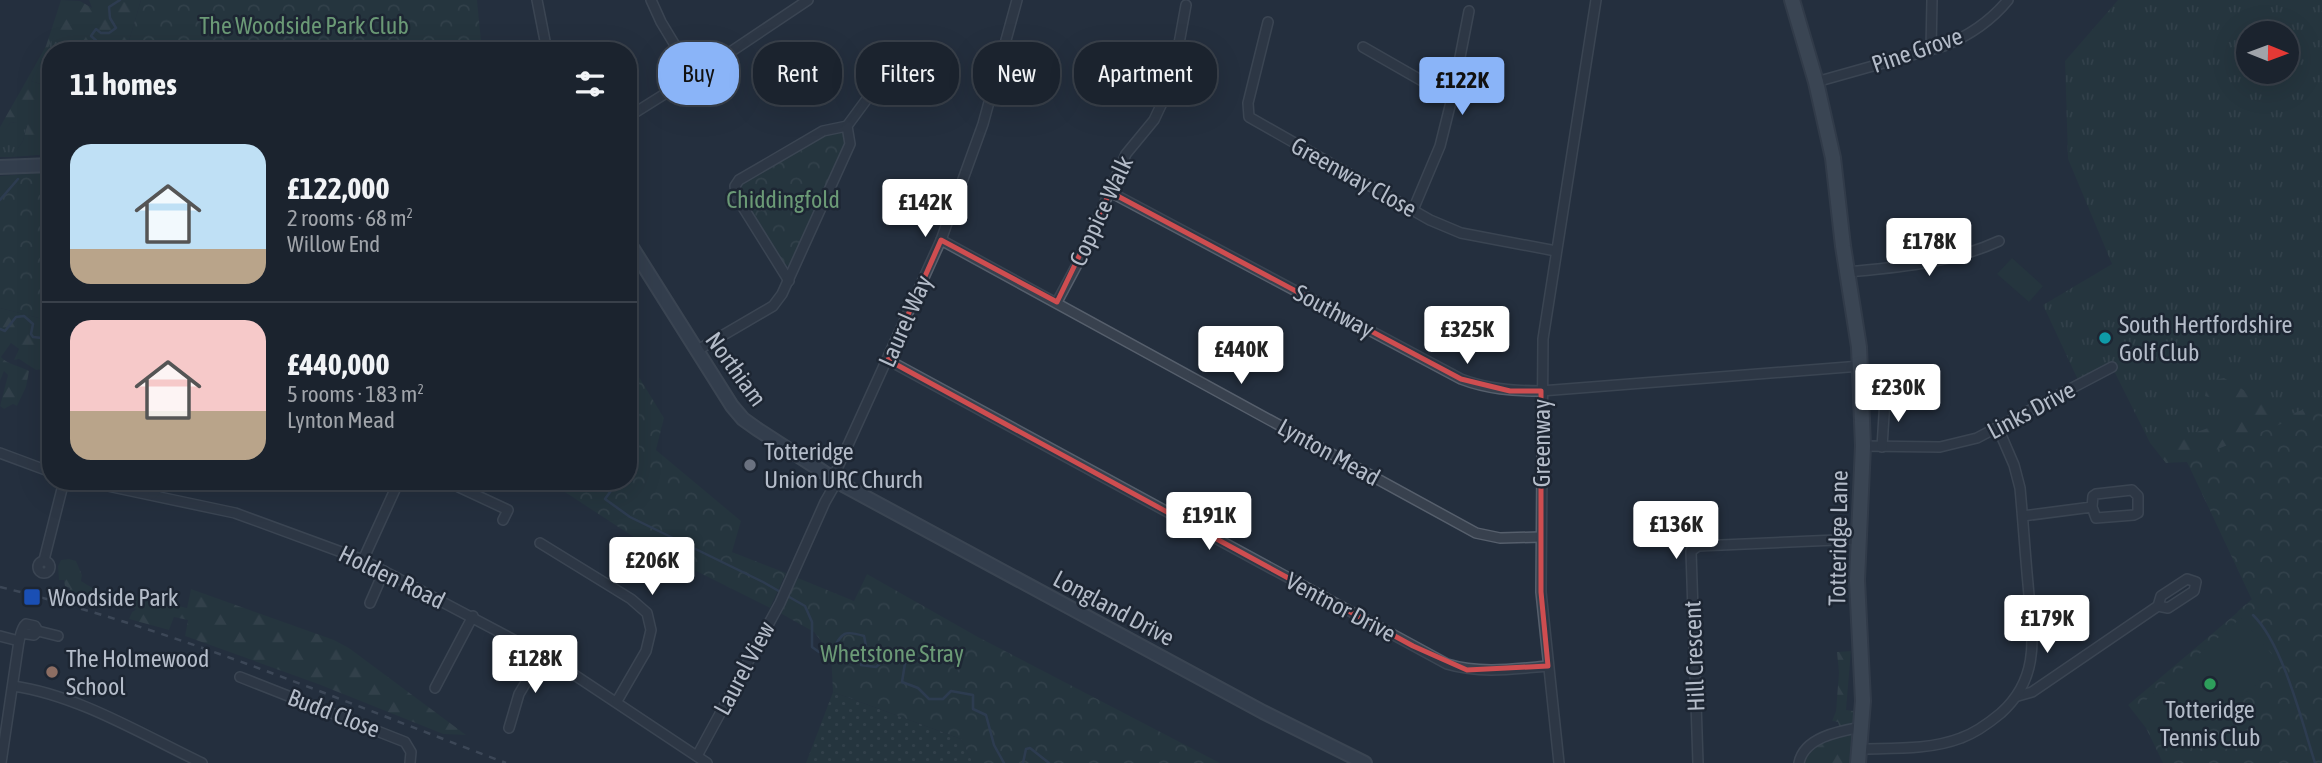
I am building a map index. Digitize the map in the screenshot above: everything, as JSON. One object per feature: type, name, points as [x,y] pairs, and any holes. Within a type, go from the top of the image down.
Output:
[{"type":"main road","name":"Totteridge Lane","points":[[1792,0],[1816,82],[1833,158],[1861,366],[1863,446],[1857,580],[1863,680],[1859,756]]},
{"type":"street","points":[[537,0],[545,42]]},
{"type":"street","points":[[651,0],[673,42]]},
{"type":"street","points":[[739,45],[808,0]]},
{"type":"street","name":"Laurel Way","points":[[791,580],[825,502],[839,482],[888,360],[941,240],[983,124],[1017,0]]},
{"type":"street","name":"Greenway","points":[[1559,763],[1542,612],[1540,537],[1543,340],[1596,0]]},
{"type":"street","points":[[1931,50],[1932,0]]},
{"type":"street","name":"Pine Grove","points":[[1816,82],[1960,40],[1976,30],[2008,0]]},
{"type":"street","name":"Coppice Walk","points":[[1057,302],[1126,154],[1154,120],[1172,82],[1186,5]]},
{"type":"street","points":[[1413,210],[1440,146],[1469,11]]},
{"type":"street","name":"Greenway Close","points":[[1268,23],[1248,103],[1249,117],[1413,210],[1461,233],[1556,251]]},
{"type":"street","points":[[1363,47],[1452,98]]},
{"type":"street","points":[[637,111],[658,98]]},
{"type":"street","points":[[789,281],[736,196],[735,186],[739,180],[823,131],[847,126],[862,105]]},
{"type":"street","points":[[696,351],[773,306],[789,281],[850,144],[847,126]]},
{"type":"street","points":[[0,167],[42,165]]},
{"type":"street","name":"Southway","points":[[1110,192],[1475,385],[1510,391],[1541,391],[1861,366]]},
{"type":"street","name":"Lynton Mead","points":[[941,240],[1476,533],[1500,538],[1540,537]]},
{"type":"street","points":[[1848,272],[1945,260],[1999,241]]},
{"type":"street","name":"Northiam","points":[[637,256],[696,351],[743,419],[839,482]]},
{"type":"street","name":"Ventnor Drive","points":[[888,360],[1447,664],[1467,670],[1548,666]]},
{"type":"street","name":"Links Drive","points":[[1863,446],[1953,445],[1977,438],[2112,367]]},
{"type":"street","points":[[1882,447],[1885,399]]},
{"type":"street","points":[[1859,756],[1960,738],[1984,726],[2018,696],[2028,674],[2032,655],[2017,473],[1998,428]]},
{"type":"street","points":[[0,453],[42,469]]},
{"type":"street","name":"Longland Drive","points":[[839,482],[1294,728],[1365,763]]},
{"type":"street","points":[[44,560],[62,490]]},
{"type":"street","name":"Holden Road","points":[[131,490],[235,513],[363,560],[542,654],[617,701],[707,763]]},
{"type":"street","points":[[153,494],[156,490]]},
{"type":"street","points":[[363,560],[392,490]]},
{"type":"street","points":[[465,490],[508,510],[503,520]]},
{"type":"street","points":[[2132,490],[2136,491],[2138,496],[2139,509],[2134,515],[2096,518],[2092,507],[2093,496],[2096,494],[2132,490]]},
{"type":"street","points":[[2022,516],[2092,507]]},
{"type":"street","name":"Hill Crescent","points":[[1698,763],[1691,551],[1698,545],[1859,539]]},
{"type":"street","points":[[540,543],[631,599],[647,613],[651,630],[646,651],[617,701]]},
{"type":"street","points":[[370,603],[384,571]]},
{"type":"street","name":"Laurel View","points":[[696,756],[791,580]]},
{"type":"street","points":[[2018,696],[2032,692],[2158,606]]},
{"type":"street","points":[[435,688],[473,616]]},
{"type":"street","points":[[0,636],[20,637],[34,635],[38,631],[58,636]]},
{"type":"street","points":[[1,763],[4,711],[13,686],[20,637]]},
{"type":"street","points":[[509,728],[519,694],[542,654]]},
{"type":"street","name":"Budd Close","points":[[240,677],[394,736],[410,747],[410,763]]},
{"type":"street","points":[[13,686],[57,697],[119,721],[202,763]]},
{"type":"street","points":[[1800,763],[1805,748],[1821,738],[1862,727]]},
{"type":"highlighted area","points":[[1110,192],[1461,379],[1510,391],[1541,391],[1541,592],[1548,666],[1467,670],[1413,646],[888,360],[941,240],[1057,302]]},
{"type":"green space","points":[[61,0],[80,1],[92,8],[89,0],[141,0],[129,42],[71,42],[71,36],[55,34],[51,42],[47,42]]},
{"type":"green space","name":"The Woodside Park Club","points":[[141,0],[477,0],[481,42],[129,42]]},
{"type":"green space","points":[[2118,0],[2322,0],[2322,408],[2166,463],[2150,443],[2111,365],[2078,380],[2043,305],[2112,264],[2068,159],[2065,61]]},
{"type":"green space","points":[[55,33],[71,36],[71,42],[50,42]]},
{"type":"green space","points":[[42,53],[42,59],[31,81],[42,84],[42,155],[12,157],[23,141],[27,126],[10,123],[3,134],[0,134],[0,127]]},
{"type":"green space","points":[[42,59],[42,84],[31,81]]},
{"type":"green space","points":[[10,123],[27,125],[23,141],[12,157],[0,157],[0,134]]},
{"type":"green space","name":"Chiddingfold","points":[[842,130],[847,138],[846,146],[793,265],[783,264],[740,195],[739,189],[742,183],[820,135]]},
{"type":"green space","points":[[42,173],[42,319],[0,308],[0,176]]},
{"type":"green space","points":[[2012,258],[2043,286],[2029,302],[1997,274]]},
{"type":"green space","points":[[0,308],[42,319],[42,369],[36,370],[19,359],[14,360],[19,349],[11,343],[1,357],[29,371],[26,387],[17,406],[13,404],[4,409],[0,406],[8,375],[4,371],[0,381]]},
{"type":"green space","points":[[637,374],[664,418],[656,450],[741,521],[732,552],[786,573],[770,608],[652,549],[562,490],[637,490]]},
{"type":"green space","points":[[2224,378],[2260,400],[2282,418],[2322,402],[2322,763],[2237,612],[2252,599],[2187,462],[2166,463],[2154,447],[2231,420],[2233,405],[2205,396],[2208,381]]},
{"type":"green space","points":[[2322,408],[2322,763],[2163,763],[2146,728],[2128,705],[2252,600],[2187,461]]},
{"type":"green space","points":[[61,560],[76,561],[82,575],[81,581],[104,595],[110,590],[187,608],[191,589],[334,640],[349,648],[466,735],[443,734],[318,684],[185,636],[188,620],[174,617],[169,630],[129,619],[137,609],[86,598],[81,600],[68,595],[70,588],[65,586],[64,580],[59,580],[58,566]]},
{"type":"green space","name":"Whetstone Stray","points":[[867,574],[978,637],[1220,763],[973,763],[961,739],[833,692],[831,654],[814,632],[780,613],[798,578],[854,601]]},
{"type":"green space","name":"Totteridge Tennis Club","points":[[2241,618],[2280,664],[2177,751],[2139,706]]},
{"type":"green space","points":[[1851,651],[1846,710],[1854,711],[1853,721],[1856,721],[1853,763],[1802,763],[1808,750],[1840,728],[1838,722],[1832,721],[1836,711],[1839,673],[1837,652]]},
{"type":"green space","points":[[833,692],[961,739],[973,763],[806,763]]},
{"type":"waterway","points":[[98,42],[91,36],[96,29],[101,33],[109,33],[116,28],[110,18],[109,7],[120,0]]},
{"type":"waterway","points":[[0,200],[18,179]]},
{"type":"waterway","points":[[0,329],[5,331],[16,317],[24,316],[33,324],[33,337],[42,338]]},
{"type":"waterway","points":[[612,490],[605,499],[630,517],[763,582],[805,606],[812,622],[812,647],[819,652],[833,649],[845,634],[857,634],[864,636],[866,646],[861,665],[876,667],[887,658],[906,657],[902,682],[918,688],[929,699],[943,699],[951,691],[973,695],[973,709],[986,715],[994,745],[1004,763]]},
{"type":"waterway","points":[[2253,615],[2264,628],[2282,664],[2315,763]]},
{"type":"waterway","points":[[1023,763],[1026,749],[1030,748],[1049,763]]},
{"type":"railway","points":[[0,587],[129,623],[193,645],[506,763]]},
{"type":"place","name":"South Hertfordshire Golf Club","points":[[2105,338]]},
{"type":"place","name":"Totteridge Union URC Church","points":[[750,465]]},
{"type":"place","name":"Woodside Park","points":[[32,597]]},
{"type":"place","name":"The Holmewood School","points":[[52,672]]},
{"type":"place","name":"Totteridge Tennis Club","points":[[2210,684]]}]
